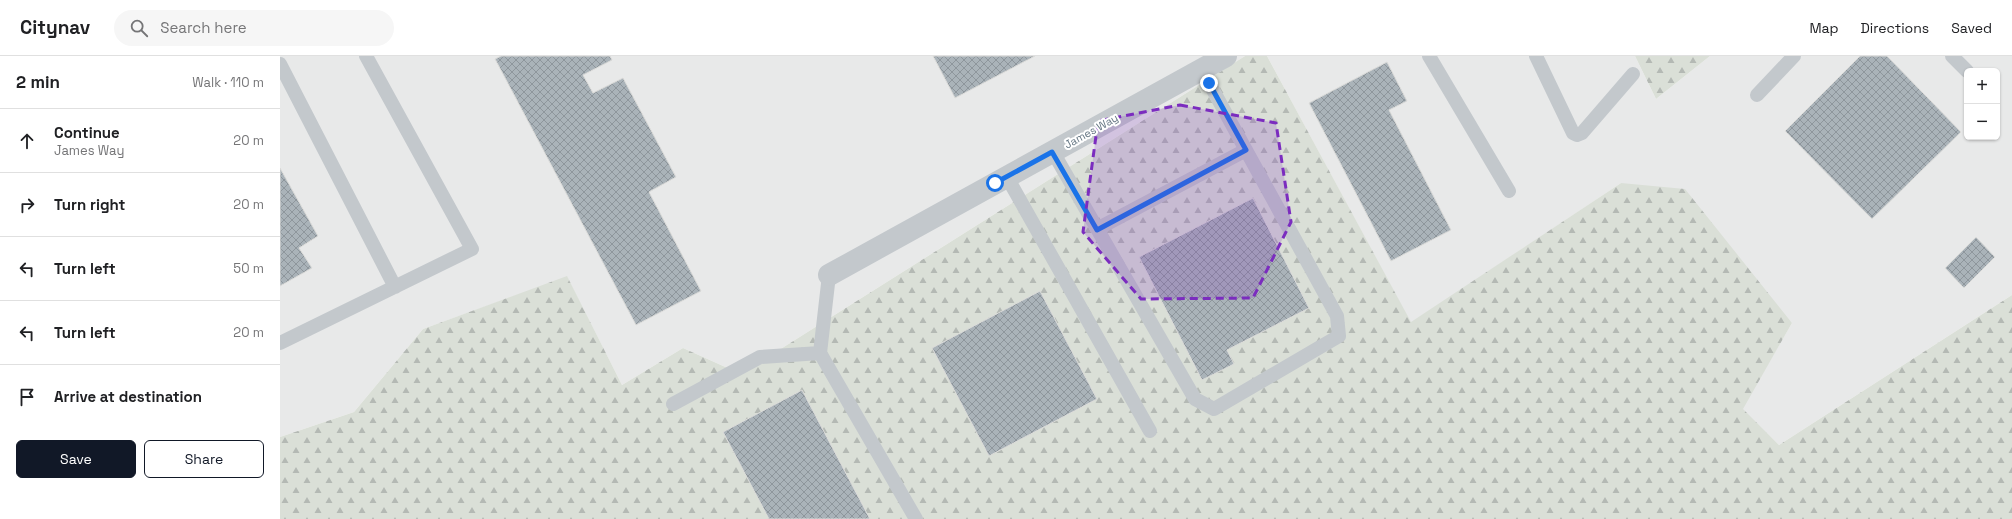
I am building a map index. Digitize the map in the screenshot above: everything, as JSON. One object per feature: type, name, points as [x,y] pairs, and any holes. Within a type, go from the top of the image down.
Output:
[{"type":"street","name":"James Way","points":[[829,275],[1226,56]]},
{"type":"lane","points":[[280,343],[472,249],[366,56]]},
{"type":"lane","points":[[1429,56],[1510,191]]},
{"type":"lane","points":[[1536,56],[1573,133],[1578,135],[1582,133],[1633,74]]},
{"type":"lane","points":[[1757,95],[1794,56]]},
{"type":"lane","points":[[1952,56],[1964,68]]},
{"type":"lane","points":[[280,64],[395,287]]},
{"type":"lane","points":[[1052,152],[1195,399],[1214,409],[1339,336],[1337,316],[1202,70]]},
{"type":"lane","points":[[1097,230],[1246,150]]},
{"type":"lane","points":[[1007,177],[1150,431]]},
{"type":"lane","points":[[829,275],[820,353],[916,519]]},
{"type":"lane","points":[[673,404],[760,357],[820,353]]},
{"type":"highlighted area","points":[[1180,105],[1276,123],[1291,222],[1253,298],[1141,299],[1083,232],[1098,121]]},
{"type":"shaded area","points":[[280,56],[1245,56],[741,374],[683,348],[622,385],[567,277],[423,329],[354,412],[280,437]]},
{"type":"shaded area","points":[[1267,56],[1635,56],[1656,99],[1710,56],[2012,56],[2012,295],[1779,445],[1742,409],[1792,323],[1621,183],[1411,323]]},
{"type":"green space","points":[[1245,56],[1267,56],[1411,322],[1621,183],[1685,189],[1792,323],[1743,409],[1779,445],[2012,295],[2012,519],[280,519],[280,437],[354,412],[423,329],[567,276],[622,385],[683,348],[741,374]]},
{"type":"green space","points":[[1635,56],[1710,56],[1656,99]]},
{"type":"building","points":[[501,56],[610,56],[612,60],[583,75],[593,93],[623,78],[676,177],[649,192],[701,291],[636,325],[495,59]]},
{"type":"building","points":[[933,56],[1035,56],[955,98]]},
{"type":"building","points":[[1860,56],[1887,56],[1961,132],[1872,219],[1785,131]]},
{"type":"building","points":[[1387,62],[1407,101],[1389,110],[1451,230],[1391,261],[1309,103]]},
{"type":"building","points":[[280,168],[318,236],[299,248],[312,268],[280,286]]},
{"type":"building","points":[[1253,198],[1309,308],[1227,350],[1234,364],[1202,380],[1139,257]]},
{"type":"building","points":[[1976,237],[1995,257],[1964,288],[1945,268]]},
{"type":"building","points":[[1040,291],[1097,399],[989,456],[932,348]]},
{"type":"building","points":[[802,390],[870,519],[769,519],[723,432]]},
{"type":"route","points":[[995,183],[1052,152],[1097,230],[1246,150],[1209,83]]}]
